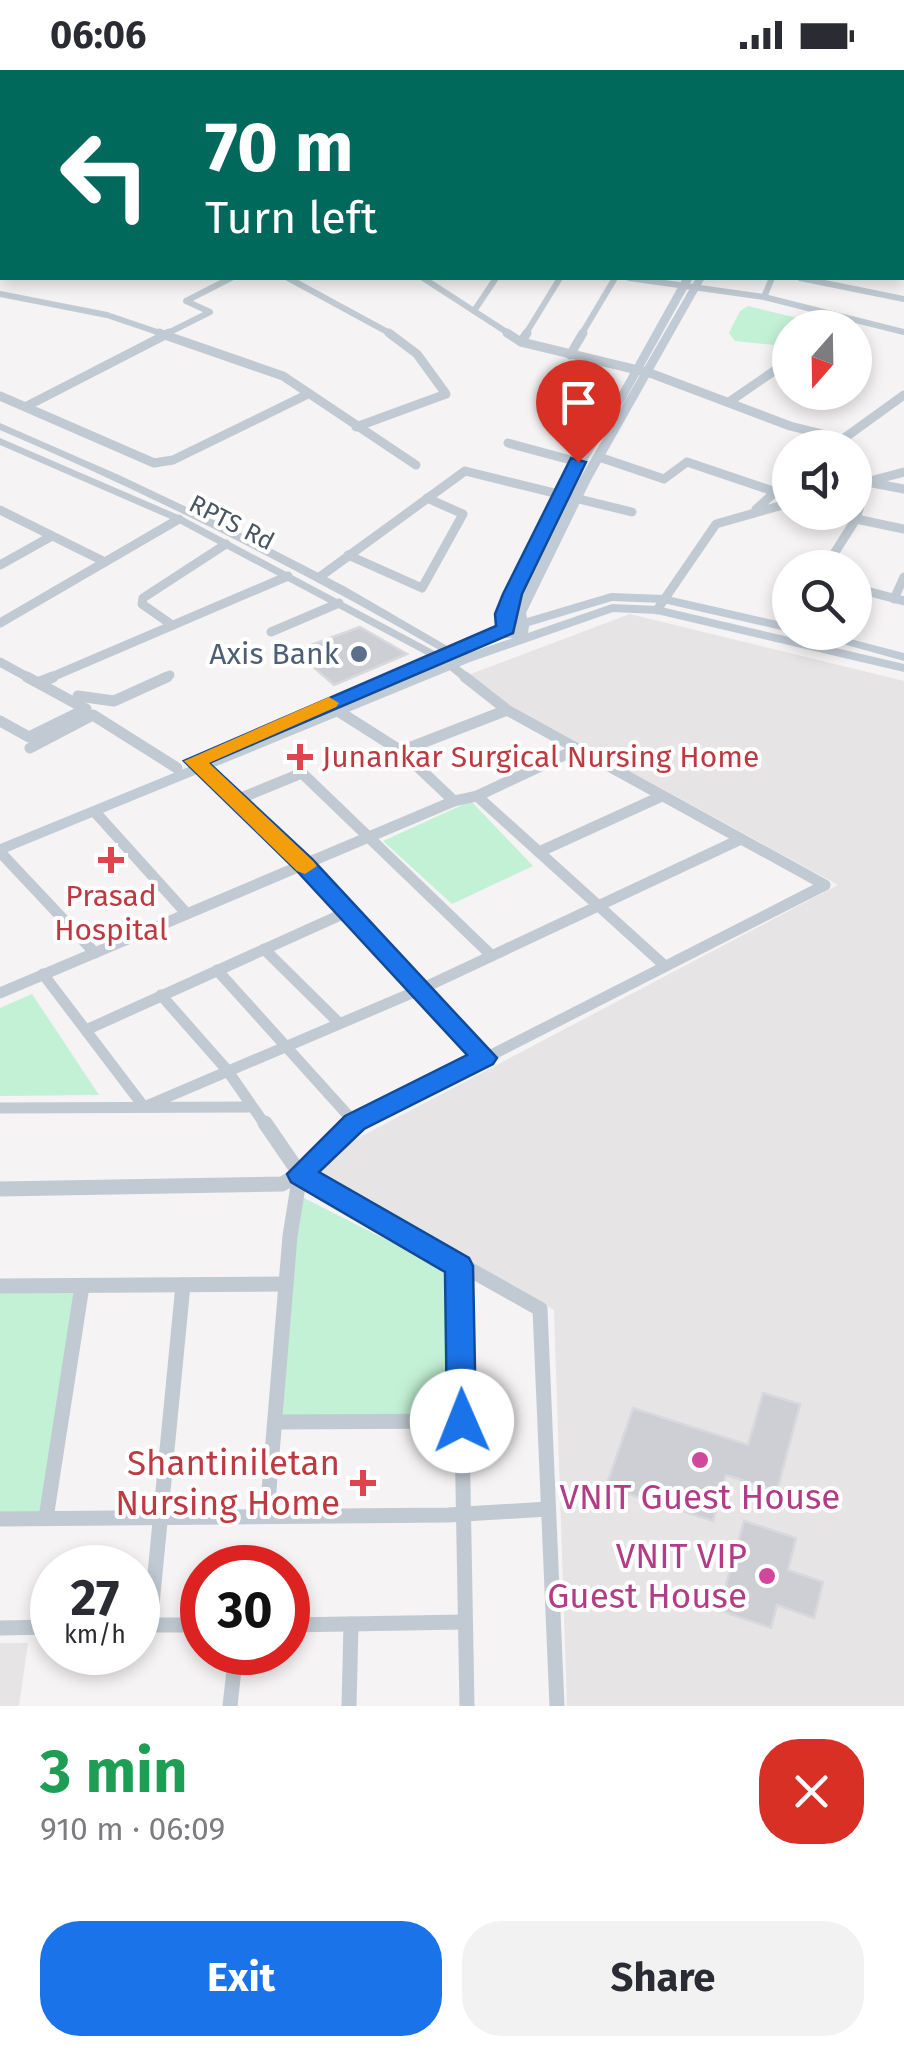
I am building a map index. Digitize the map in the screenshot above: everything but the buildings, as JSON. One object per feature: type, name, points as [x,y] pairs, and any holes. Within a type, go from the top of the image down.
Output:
[{"type":"main road","points":[[516,632],[520,613],[575,500],[692,282]]},
{"type":"main road","points":[[516,632],[505,614],[558,496],[644,372]]},
{"type":"main road","points":[[0,851],[447,657],[612,598],[772,623]]},
{"type":"main road","points":[[660,604],[904,668]]},
{"type":"main road","points":[[872,648],[904,656]]},
{"type":"main road","points":[[0,839],[177,768],[198,764],[338,710],[447,657]]},
{"type":"street","points":[[27,406],[210,312],[186,301],[227,280]]},
{"type":"street","points":[[292,280],[399,338],[423,359],[446,394],[356,427]]},
{"type":"street","points":[[430,280],[521,342],[644,372],[813,430]]},
{"type":"street","points":[[474,311],[495,280]]},
{"type":"street","points":[[521,342],[559,280]]},
{"type":"street","points":[[570,355],[615,280]]},
{"type":"street","points":[[660,280],[692,282],[817,310]]},
{"type":"street","points":[[764,297],[771,280]]},
{"type":"street","points":[[810,280],[904,299]]},
{"type":"street","points":[[0,294],[107,315],[283,376],[416,466]]},
{"type":"street","points":[[872,324],[904,332]]},
{"type":"street","points":[[729,402],[772,372]]},
{"type":"street","points":[[0,396],[154,463],[173,460],[308,394]]},
{"type":"street","points":[[857,430],[904,395]]},
{"type":"street","points":[[0,426],[131,483],[321,576],[447,657],[508,710],[825,886],[354,1122],[300,1174],[282,1184],[0,1189]]},
{"type":"street","name":"RPTS Rd","points":[[0,442],[179,519],[447,657]]},
{"type":"street","points":[[508,443],[578,462]]},
{"type":"street","points":[[598,457],[664,479],[688,462],[772,491]]},
{"type":"street","points":[[321,576],[465,471],[632,512]]},
{"type":"street","points":[[872,480],[900,471]]},
{"type":"street","points":[[872,483],[904,489]]},
{"type":"street","points":[[750,514],[772,495]]},
{"type":"street","points":[[348,555],[422,588],[462,514],[427,498]]},
{"type":"street","points":[[660,604],[716,524],[772,508]]},
{"type":"street","points":[[0,510],[105,562]]},
{"type":"street","points":[[0,623],[179,519]]},
{"type":"street","points":[[872,523],[904,529]]},
{"type":"street","points":[[0,564],[52,536]]},
{"type":"street","points":[[172,625],[147,609],[143,598],[226,544]]},
{"type":"street","points":[[98,656],[288,576]]},
{"type":"street","points":[[43,680],[288,576]]},
{"type":"street","points":[[872,593],[899,600],[904,577]]},
{"type":"street","points":[[272,632],[339,603]]},
{"type":"street","points":[[2,659],[101,706],[170,675]]},
{"type":"street","points":[[0,721],[29,737],[86,709],[43,680]]},
{"type":"street","points":[[338,710],[400,751],[454,801]]},
{"type":"street","points":[[400,751],[508,710]]},
{"type":"street","points":[[30,748],[93,715],[177,768]]},
{"type":"street","points":[[0,993],[454,801],[477,796],[577,750]]},
{"type":"street","points":[[198,764],[304,864],[484,1058]]},
{"type":"street","points":[[236,800],[302,773],[492,956]]},
{"type":"street","points":[[477,796],[665,966]]},
{"type":"street","points":[[538,852],[662,796]]},
{"type":"street","points":[[95,812],[187,914]]},
{"type":"street","points":[[144,1107],[419,990],[740,839]]},
{"type":"street","points":[[0,851],[94,953]]},
{"type":"street","points":[[86,1030],[347,912]]},
{"type":"street","points":[[264,949],[339,1023]]},
{"type":"street","points":[[216,970],[354,1122]]},
{"type":"street","points":[[43,974],[144,1107]]},
{"type":"street","points":[[161,995],[227,1070],[300,1174],[540,1310],[557,1706]]},
{"type":"street","points":[[0,1108],[250,1107]]},
{"type":"street","points":[[267,1514],[286,1284],[300,1174]]},
{"type":"street","points":[[459,1266],[468,1706]]},
{"type":"street","points":[[0,1286],[286,1284]]},
{"type":"street","points":[[154,1545],[183,1285]]},
{"type":"street","points":[[46,1518],[82,1286]]},
{"type":"street","points":[[275,1422],[462,1421]]},
{"type":"street","points":[[0,1519],[463,1514],[548,1509]]},
{"type":"street","points":[[310,1625],[465,1622]]},
{"type":"street","points":[[349,1706],[350,1624]]},
{"type":"street","points":[[0,1628],[30,1627]]},
{"type":"street","points":[[230,1706],[233,1675]]},
{"type":"shaded area","points":[[630,614],[904,681],[904,1706],[567,1706],[554,1310],[307,1165],[838,885],[460,678]]},
{"type":"shaded area","points":[[0,1643],[28,1643],[19,1706],[0,1706]]},
{"type":"green space","points":[[748,306],[772,312],[772,345],[735,341],[729,333],[740,311]]},
{"type":"green space","points":[[471,801],[533,866],[452,904],[383,841]]},
{"type":"green space","points":[[32,994],[99,1095],[0,1096],[0,1008]]},
{"type":"green space","points":[[296,1194],[452,1273],[454,1416],[283,1415]]},
{"type":"green space","points":[[79,1289],[46,1514],[0,1515],[0,1291]]},
{"type":"slow traffic","points":[[305,866],[195,761],[329,703]]},
{"type":"place","name":"Axis Bank","points":[[359,654]]},
{"type":"place","name":"Junankar Surgical Nursing Home","points":[[300,757]]},
{"type":"place","name":"Prasad Hospital","points":[[111,860]]},
{"type":"place","name":"VNIT Guest House","points":[[700,1460]]},
{"type":"place","name":"Shantiniletan Nursing Home","points":[[363,1483]]},
{"type":"place","name":"VNIT VIP Guest House","points":[[767,1576]]},
{"type":"route","points":[[462,1421],[459,1266],[318,1188],[300,1174],[354,1122],[484,1058],[304,864],[195,761],[506,629],[505,614],[513,594],[578,462]]}]
